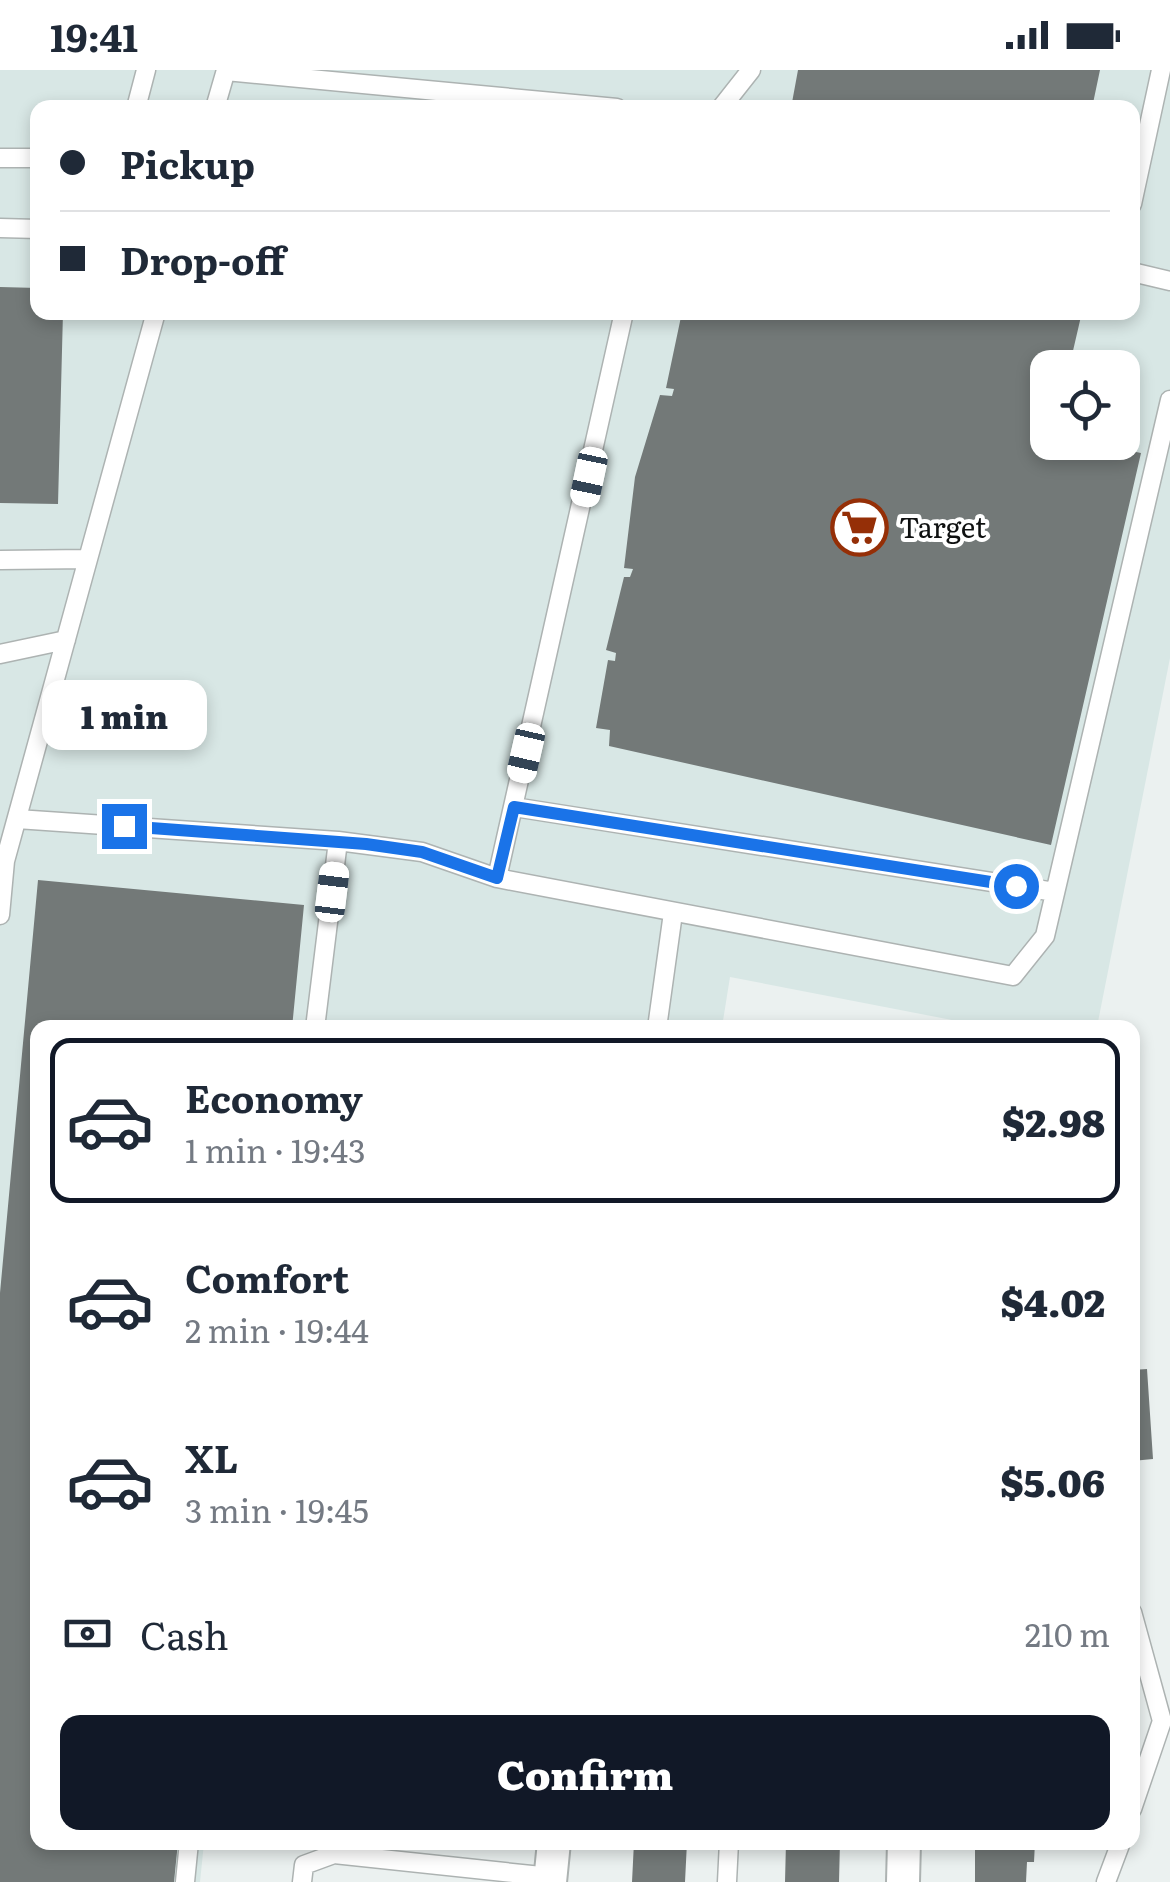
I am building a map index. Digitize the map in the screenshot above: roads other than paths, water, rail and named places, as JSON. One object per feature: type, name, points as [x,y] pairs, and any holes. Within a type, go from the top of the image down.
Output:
[{"type":"street","points":[[550,1880],[553,1850]]},
{"type":"street","points":[[903,1882],[904,1850]]},
{"type":"lane","points":[[138,100],[146,70]]},
{"type":"lane","points":[[217,100],[226,70],[535,100]]},
{"type":"lane","points":[[727,100],[751,70]]},
{"type":"lane","points":[[1140,167],[1161,70]]},
{"type":"lane","points":[[0,158],[30,158]]},
{"type":"lane","points":[[0,228],[30,229]]},
{"type":"lane","points":[[1140,274],[1170,280]]},
{"type":"lane","points":[[0,915],[3,861],[154,320]]},
{"type":"lane","points":[[497,878],[622,320]]},
{"type":"lane","points":[[17,819],[338,840],[422,852],[497,878],[1013,976],[1045,936],[1170,400]]},
{"type":"lane","points":[[0,560],[88,559]]},
{"type":"lane","points":[[0,654],[66,640]]},
{"type":"lane","points":[[514,807],[1055,892]]},
{"type":"lane","points":[[316,1020],[338,840]]},
{"type":"lane","points":[[658,1020],[672,912]]},
{"type":"lane","points":[[1140,1641],[1162,1721],[1140,1786]]},
{"type":"lane","points":[[185,1882],[188,1850]]},
{"type":"lane","points":[[726,1882],[728,1850]]},
{"type":"lane","points":[[1106,1882],[1117,1850]]},
{"type":"lane","points":[[302,1882],[304,1865],[334,1854],[550,1880]]},
{"type":"place","name":"Target","points":[[860,528]]}]
